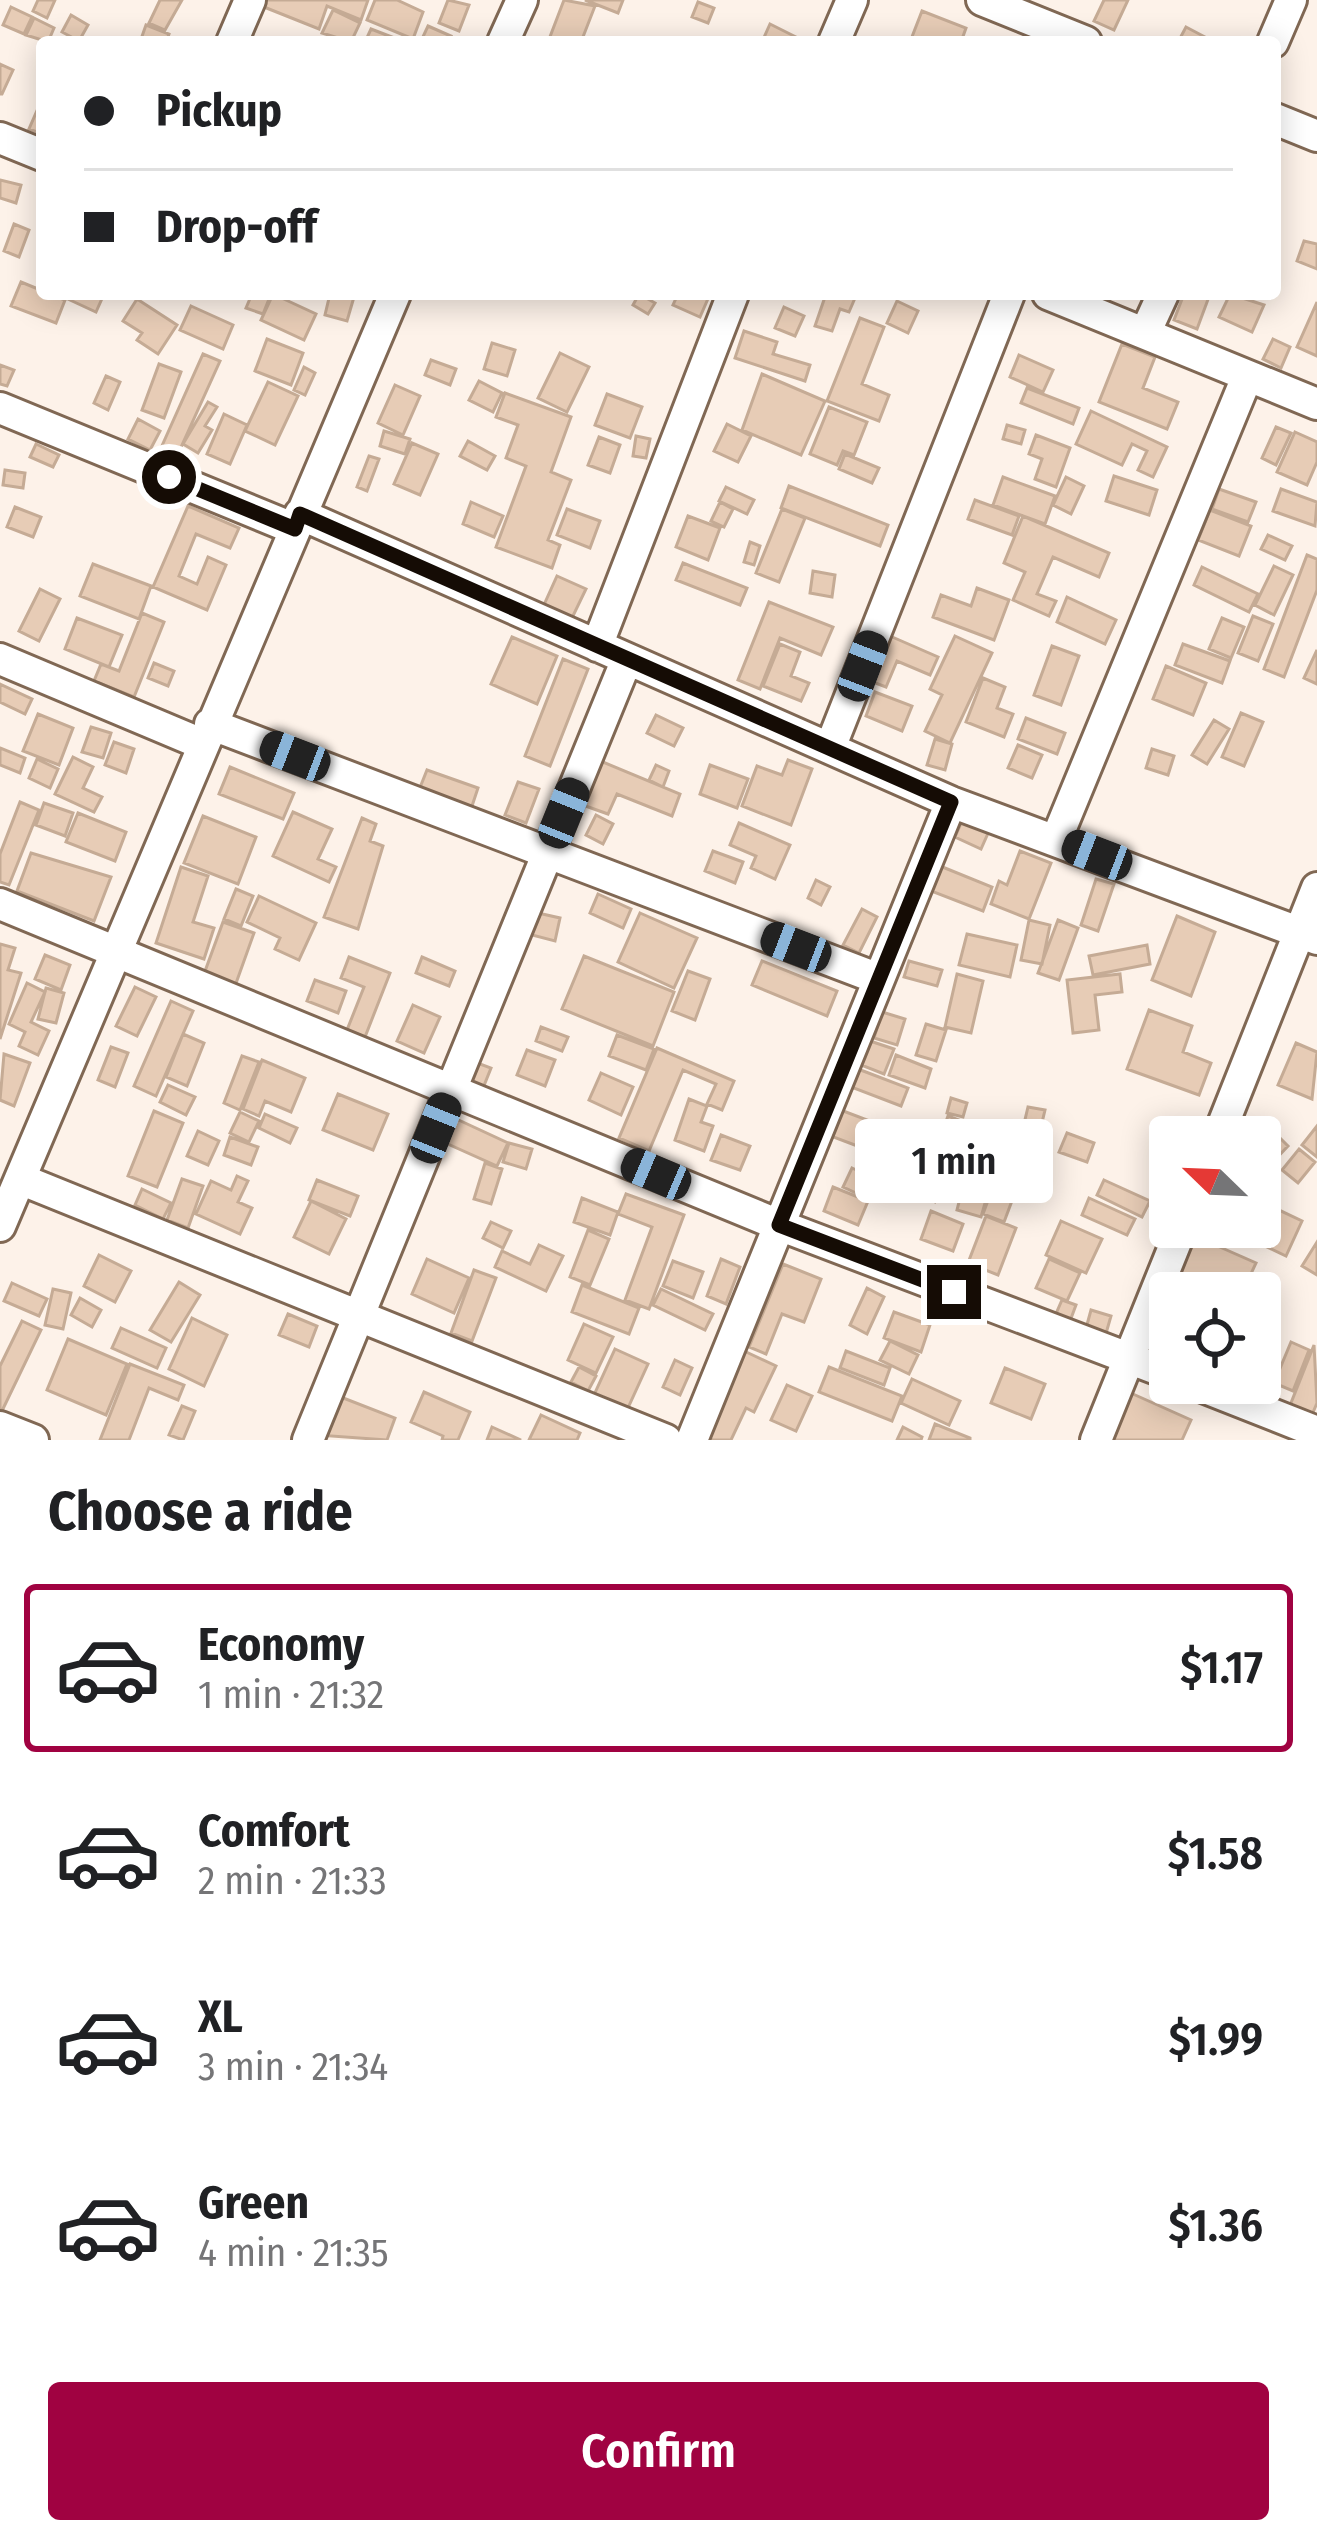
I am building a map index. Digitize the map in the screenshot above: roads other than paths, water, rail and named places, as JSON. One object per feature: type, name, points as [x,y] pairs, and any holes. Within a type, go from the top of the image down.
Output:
[{"type":"street","points":[[235,36],[250,0]]},
{"type":"street","points":[[506,36],[522,0]]},
{"type":"street","points":[[837,36],[852,0]]},
{"type":"street","points":[[982,0],[1071,36]]},
{"type":"street","points":[[1276,36],[1291,0]]},
{"type":"street","points":[[1281,121],[1317,136]]},
{"type":"street","points":[[0,138],[36,153]]},
{"type":"street","points":[[0,1226],[386,300]]},
{"type":"street","points":[[596,646],[731,300]]},
{"type":"street","points":[[830,748],[1008,300]]},
{"type":"street","points":[[1064,300],[1317,404]]},
{"type":"street","points":[[1146,331],[1160,300]]},
{"type":"street","points":[[1056,840],[1247,377]]},
{"type":"street","points":[[0,408],[298,521],[951,802],[1309,936]]},
{"type":"street","points":[[0,659],[548,852],[879,979]]},
{"type":"street","points":[[308,1440],[627,659]]},
{"type":"street","points":[[692,1440],[951,802]]},
{"type":"street","points":[[1228,1116],[1309,936],[1317,888]]},
{"type":"street","points":[[0,904],[779,1225],[1149,1366]]},
{"type":"street","points":[[20,1179],[666,1440]]},
{"type":"street","points":[[1096,1440],[1174,1248]]},
{"type":"street","points":[[1246,1404],[1317,1432]]},
{"type":"street","points":[[0,1427],[33,1440]]}]
